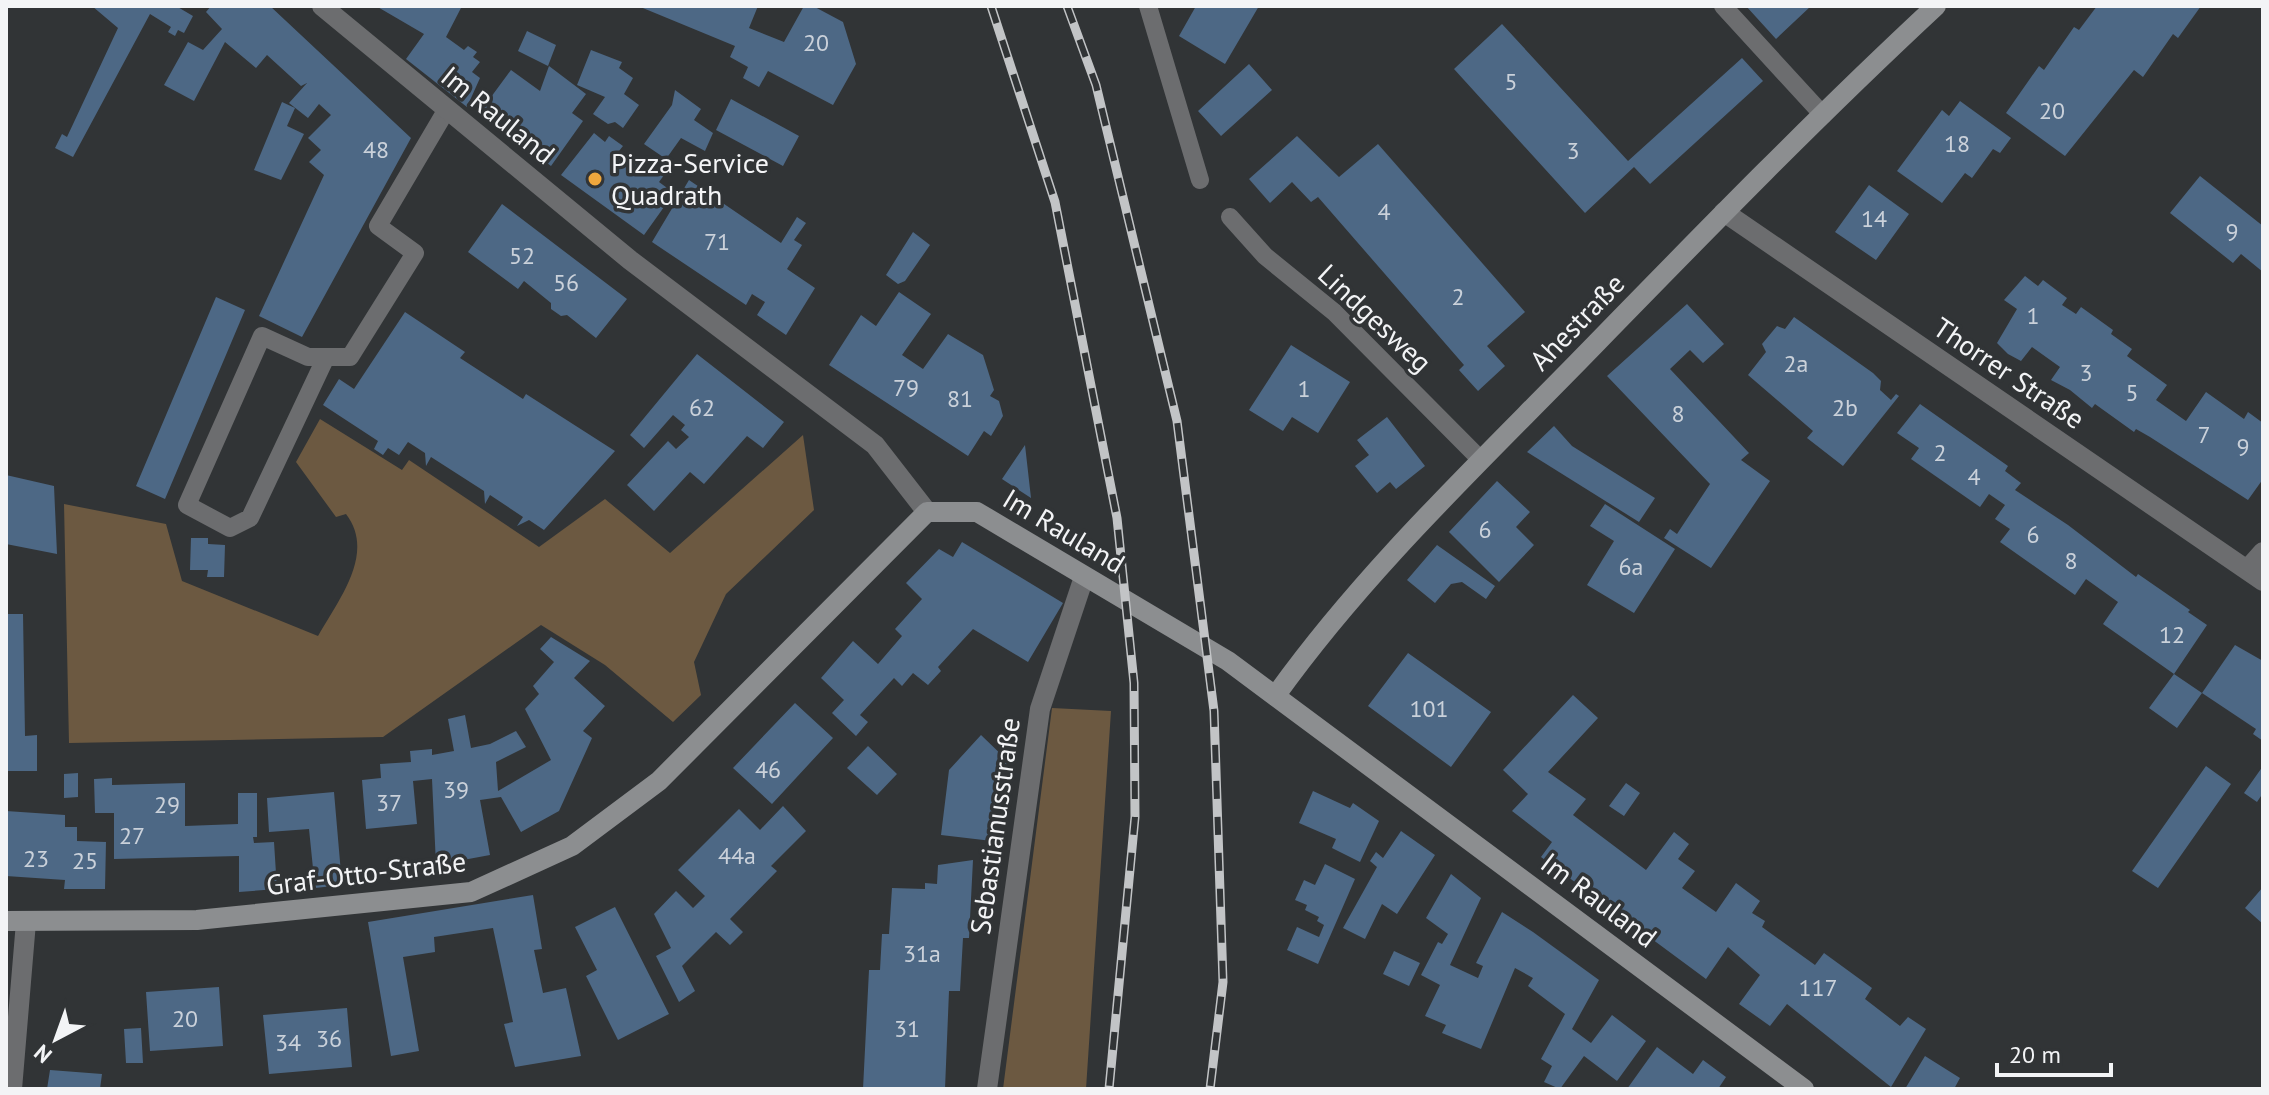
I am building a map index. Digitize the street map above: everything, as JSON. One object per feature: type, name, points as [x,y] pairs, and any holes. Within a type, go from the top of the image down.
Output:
[{"type":"street","name":"Im Rauland","points":[[322,6],[630,260],[875,445],[927,512],[977,512],[1228,661],[1804,1089]]},
{"type":"street","name":"Ahestraße","points":[[1276,695],[1348,605],[1481,460],[1724,212],[1936,6]]},
{"type":"street","name":"Thorrer Straße","points":[[1724,212],[2255,575]]},
{"type":"street","name":"Graf-Otto-Straße","points":[[16,922],[197,920],[471,892],[572,846],[659,781],[927,512]]},
{"type":"street","points":[[2255,575],[2263,552]]},
{"type":"street","name":"Sebastianusstraße","points":[[987,1089],[1040,709],[1084,577]]},
{"type":"street","points":[[12,1089],[16,922]]},
{"type":"lane","points":[[1148,6],[1200,180]]},
{"type":"lane","points":[[1723,6],[1823,115]]},
{"type":"lane","points":[[326,357],[250,518],[230,528],[187,505],[262,336],[308,357],[326,357],[350,357],[415,253],[378,226],[447,109]]},
{"type":"lane","name":"Lindgesweg","points":[[1230,217],[1265,256],[1334,312],[1481,460]]},
{"type":"shaded area","points":[[320,419],[402,470],[409,460],[539,547],[605,499],[670,553],[803,435],[814,510],[726,594],[694,662],[701,695],[673,722],[605,665],[541,625],[383,737],[69,743],[64,504],[166,524],[182,581],[318,636],[351,576],[357,544],[346,514],[336,517],[296,462]]},
{"type":"shaded area","points":[[1052,708],[1111,711],[1086,1089],[1003,1089]]},
{"type":"building","points":[[92,6],[176,6],[193,16],[184,33],[178,30],[175,36],[168,32],[171,27],[150,14],[73,157],[55,148],[62,134],[67,137],[118,28]]},
{"type":"building","points":[[211,6],[270,6],[411,138],[302,337],[259,316],[324,175],[309,162],[321,150],[308,138],[331,115],[319,104],[308,118],[289,103],[307,83],[301,86],[267,55],[256,68],[225,42],[194,101],[164,85],[188,42],[203,50],[222,29],[206,12]]},
{"type":"building","points":[[376,6],[462,6],[446,37],[464,50],[468,46],[477,52],[473,57],[480,62],[472,72],[480,78],[467,107],[406,59],[424,34]]},
{"type":"building","points":[[638,6],[758,6],[749,28],[784,42],[804,6],[813,6],[843,22],[856,64],[833,105],[768,71],[759,87],[743,78],[748,67],[730,57],[735,46]]},
{"type":"building","points":[[1196,6],[1259,6],[1225,64],[1179,36]]},
{"type":"building","points":[[1746,6],[1811,6],[1776,39]]},
{"type":"building","points":[[2097,6],[2201,6],[2178,38],[2173,34],[2143,77],[2134,70],[2065,156],[2006,113],[2039,66],[2044,70],[2074,27],[2079,30]]},
{"type":"building","points":[[1502,24],[1628,161],[1742,58],[1763,81],[1650,184],[1634,167],[1585,213],[1454,69]]},
{"type":"building","points":[[527,31],[556,45],[548,66],[518,51]]},
{"type":"building","points":[[591,50],[622,62],[619,68],[633,78],[624,94],[639,105],[623,128],[615,122],[608,124],[593,114],[605,97],[577,85]]},
{"type":"building","points":[[1249,64],[1272,90],[1221,136],[1198,111]]},
{"type":"building","points":[[549,66],[586,94],[572,113],[583,121],[551,166],[480,112],[511,70],[540,91]]},
{"type":"building","points":[[675,90],[701,109],[694,120],[713,133],[705,151],[681,138],[666,159],[644,144],[672,105]]},
{"type":"building","points":[[731,99],[799,136],[783,166],[716,130]]},
{"type":"building","points":[[1960,101],[2011,138],[2000,153],[1993,149],[1972,178],[1965,173],[1942,203],[1897,171],[1942,110],[1949,116]]},
{"type":"building","points":[[282,102],[295,108],[287,126],[304,134],[281,180],[254,170]]},
{"type":"building","points":[[594,133],[605,142],[609,136],[623,146],[619,151],[644,171],[652,161],[667,171],[659,182],[674,193],[644,235],[561,175]]},
{"type":"building","points":[[1297,136],[1339,177],[1378,144],[1525,312],[1487,346],[1505,366],[1478,391],[1459,370],[1464,365],[1318,197],[1311,202],[1292,182],[1270,203],[1249,179]]},
{"type":"building","points":[[2200,176],[2263,226],[2263,272],[2241,254],[2233,263],[2170,213]]},
{"type":"building","points":[[689,180],[781,243],[797,217],[806,223],[794,240],[802,245],[787,269],[815,288],[786,335],[757,315],[765,302],[752,294],[746,305],[652,242]]},
{"type":"building","points":[[1869,185],[1909,214],[1876,260],[1835,232]]},
{"type":"building","points":[[502,204],[627,299],[596,338],[567,315],[561,316],[551,309],[551,303],[524,281],[518,289],[468,252]]},
{"type":"building","points":[[913,232],[930,245],[905,281],[898,284],[886,275]]},
{"type":"building","points":[[2025,276],[2038,286],[2043,280],[2067,298],[2062,305],[2076,314],[2081,307],[2113,330],[2111,334],[2132,349],[2127,356],[2167,385],[2156,400],[2186,421],[2206,392],[2244,419],[2248,412],[2263,423],[2263,479],[2248,500],[2150,437],[2136,429],[2134,432],[2095,404],[2092,408],[2070,390],[2051,380],[2060,367],[2032,347],[2021,361],[1997,343],[2017,309],[2004,300]]},
{"type":"building","points":[[899,292],[931,314],[902,355],[923,369],[948,334],[983,355],[994,390],[990,396],[999,401],[1003,416],[991,436],[984,431],[968,456],[829,365],[861,315],[876,326]]},
{"type":"building","points":[[216,297],[245,310],[165,499],[136,486]]},
{"type":"building","points":[[1687,304],[1724,344],[1703,363],[1690,350],[1670,369],[1749,453],[1741,460],[1770,481],[1711,568],[1664,538],[1670,529],[1677,534],[1710,484],[1607,376]]},
{"type":"building","points":[[405,312],[465,352],[460,358],[523,399],[526,394],[615,451],[544,530],[529,520],[517,526],[523,517],[490,495],[485,504],[484,491],[431,457],[426,466],[425,453],[408,442],[399,455],[388,448],[383,455],[374,449],[378,441],[323,405],[339,379],[354,389]]},
{"type":"building","points":[[1794,317],[1873,373],[1881,381],[1880,390],[1891,400],[1896,394],[1899,396],[1843,466],[1807,438],[1813,431],[1748,375],[1766,352],[1762,344],[1777,326],[1785,329]]},
{"type":"building","points":[[1291,345],[1350,382],[1318,433],[1292,417],[1283,431],[1249,410]]},
{"type":"building","points":[[697,354],[784,422],[763,448],[747,436],[704,484],[690,472],[654,511],[627,485],[668,441],[676,449],[689,437],[681,430],[685,425],[673,415],[644,448],[630,435]]},
{"type":"building","points":[[1920,404],[2008,466],[2005,471],[2021,483],[2015,490],[2068,525],[2136,577],[2138,574],[2190,610],[2188,612],[2207,625],[2174,674],[2103,624],[2118,602],[2086,579],[2075,595],[2000,542],[2010,529],[1995,519],[2005,505],[1989,494],[1980,507],[1911,459],[1919,448],[1897,433]]},
{"type":"building","points":[[1387,417],[1425,466],[1396,489],[1390,482],[1377,493],[1355,466],[1369,455],[1357,440]]},
{"type":"building","points":[[1554,426],[1572,446],[1655,498],[1639,522],[1527,452]]},
{"type":"building","points":[[1025,445],[1031,498],[1002,479]]},
{"type":"building","points":[[6,475],[54,486],[57,554],[6,544]]},
{"type":"building","points":[[1497,481],[1530,512],[1516,527],[1534,545],[1499,582],[1449,532]]},
{"type":"building","points":[[1605,504],[1675,549],[1634,613],[1587,585],[1614,541],[1590,526]]},
{"type":"building","points":[[191,538],[208,538],[208,544],[225,545],[224,577],[207,577],[208,570],[190,570]]},
{"type":"building","points":[[962,542],[1063,603],[1028,662],[973,629],[938,667],[941,671],[928,685],[913,673],[902,686],[894,678],[860,715],[868,722],[856,736],[832,713],[844,700],[821,678],[853,641],[878,664],[902,636],[895,629],[922,599],[906,583],[939,549],[953,557]]},
{"type":"building","points":[[1437,545],[1495,586],[1486,599],[1462,582],[1451,584],[1435,603],[1407,580]]},
{"type":"building","points":[[6,614],[23,614],[25,736],[37,735],[37,771],[6,771]]},
{"type":"building","points":[[551,637],[590,661],[574,678],[605,706],[583,731],[592,738],[559,811],[521,832],[501,797],[480,800],[490,855],[436,865],[432,779],[413,781],[417,824],[366,829],[362,780],[381,778],[380,764],[411,762],[410,751],[432,749],[432,755],[454,751],[448,719],[465,715],[471,748],[490,744],[516,731],[526,747],[496,762],[498,791],[551,760],[525,709],[539,694],[533,686],[554,662],[540,649]]},
{"type":"building","points":[[2235,645],[2263,661],[2263,741],[2253,734],[2256,729],[2202,693]]},
{"type":"building","points":[[1408,653],[1491,712],[1451,767],[1368,706]]},
{"type":"building","points":[[2174,674],[2202,693],[2177,728],[2149,708]]},
{"type":"building","points":[[1573,695],[1598,718],[1548,772],[1586,799],[1573,815],[1646,870],[1674,832],[1689,844],[1678,859],[1695,871],[1682,888],[1716,912],[1736,883],[1760,901],[1752,913],[1765,921],[1762,927],[1815,965],[1824,953],[1872,988],[1865,999],[1900,1026],[1908,1017],[1926,1029],[1891,1087],[1787,1004],[1770,1026],[1739,1004],[1760,975],[1728,947],[1706,979],[1541,857],[1552,842],[1512,811],[1528,794],[1503,770]]},
{"type":"building","points":[[795,703],[833,738],[772,804],[733,768]]},
{"type":"building","points":[[981,735],[1009,762],[997,776],[998,796],[1002,796],[992,841],[941,835],[949,770]]},
{"type":"building","points":[[868,746],[897,774],[877,795],[847,768]]},
{"type":"building","points":[[2206,766],[2231,784],[2158,888],[2132,871]]},
{"type":"building","points":[[2263,766],[2263,793],[2257,802],[2244,793]]},
{"type":"building","points":[[78,773],[78,797],[64,798],[64,774]]},
{"type":"building","points":[[112,778],[112,785],[185,783],[185,826],[238,824],[238,793],[257,793],[257,837],[253,837],[254,843],[274,842],[277,889],[239,892],[239,856],[114,859],[114,813],[95,813],[94,779]]},
{"type":"building","points":[[1626,783],[1640,793],[1624,816],[1609,806]]},
{"type":"building","points":[[1313,791],[1350,808],[1353,803],[1379,821],[1360,862],[1332,848],[1336,839],[1299,823]]},
{"type":"building","points":[[334,792],[342,885],[315,888],[309,829],[269,832],[267,798]]},
{"type":"building","points":[[783,806],[806,831],[771,866],[777,871],[730,919],[743,932],[730,945],[716,932],[682,966],[695,991],[679,1002],[656,956],[671,948],[654,914],[676,891],[693,908],[705,896],[678,870],[739,809],[760,830]]},
{"type":"building","points":[[6,811],[65,815],[65,827],[77,827],[77,841],[106,842],[105,889],[64,889],[65,880],[6,876]]},
{"type":"building","points":[[1401,831],[1435,855],[1397,914],[1382,904],[1365,939],[1343,928],[1377,867],[1370,861],[1376,852],[1383,858]]},
{"type":"building","points":[[973,860],[969,938],[963,938],[960,991],[949,991],[945,1089],[863,1089],[869,970],[880,970],[882,934],[889,934],[892,888],[925,889],[925,883],[937,884],[938,865]]},
{"type":"building","points":[[1325,864],[1355,879],[1318,964],[1287,950],[1297,927],[1319,937],[1324,925],[1317,921],[1319,917],[1305,910],[1307,905],[1295,900],[1304,880],[1315,885]]},
{"type":"building","points":[[1451,874],[1481,898],[1450,965],[1478,978],[1483,966],[1476,963],[1502,912],[1533,932],[1599,980],[1572,1029],[1591,1043],[1612,1015],[1646,1041],[1617,1081],[1584,1056],[1560,1089],[1544,1082],[1552,1066],[1541,1059],[1565,1014],[1528,986],[1533,978],[1515,968],[1481,1049],[1442,1033],[1446,1025],[1425,1016],[1440,985],[1421,975],[1438,942],[1442,944],[1448,934],[1426,918]]},
{"type":"building","points":[[2263,887],[2263,924],[2245,908]]},
{"type":"building","points":[[533,895],[542,949],[534,950],[543,993],[566,988],[581,1056],[515,1067],[504,1024],[513,1022],[493,928],[434,937],[435,952],[403,957],[419,1051],[391,1056],[368,922]]},
{"type":"building","points":[[615,907],[669,1014],[618,1040],[586,976],[597,970],[575,927]]},
{"type":"building","points":[[1394,951],[1420,963],[1409,986],[1383,974]]},
{"type":"building","points":[[219,987],[223,1046],[150,1051],[146,992]]},
{"type":"building","points":[[347,1008],[352,1067],[269,1074],[263,1015]]},
{"type":"building","points":[[141,1028],[143,1063],[126,1063],[124,1029]]},
{"type":"building","points":[[1657,1047],[1693,1074],[1703,1060],[1726,1077],[1718,1089],[1627,1089]]},
{"type":"building","points":[[1925,1056],[1960,1078],[1954,1089],[1905,1089]]},
{"type":"building","points":[[50,1070],[102,1074],[100,1089],[47,1089]]},
{"type":"railway","points":[[991,6],[1055,202],[1117,518],[1134,683],[1135,817],[1109,1089]]},
{"type":"railway","points":[[1067,6],[1096,85],[1177,421],[1214,711],[1223,982],[1210,1089]]},
{"type":"place","name":"Pizza-Service Quadrath","points":[[595,179]]}]
